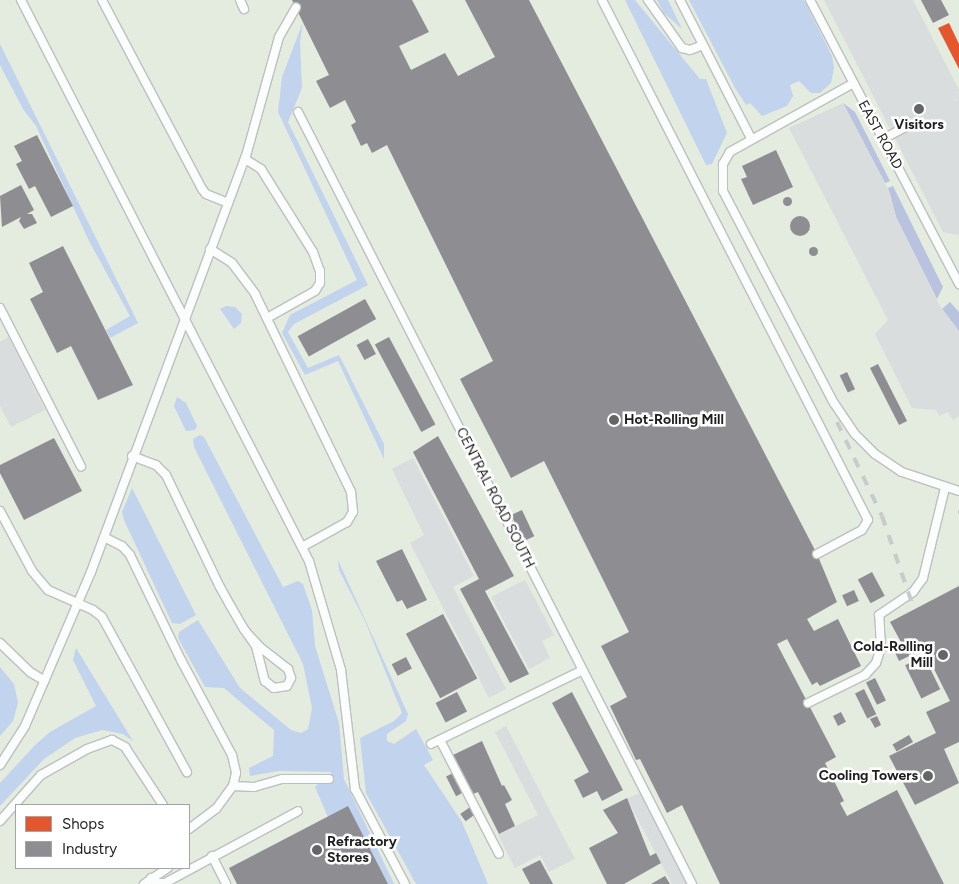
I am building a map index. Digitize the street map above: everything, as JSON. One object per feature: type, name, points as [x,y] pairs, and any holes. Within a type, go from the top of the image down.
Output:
[{"type":"lane","points":[[21,0],[302,547],[341,670],[355,789],[405,884]]},
{"type":"lane","points":[[102,0],[202,189],[206,194],[228,203]]},
{"type":"lane","points":[[240,0],[244,9]]},
{"type":"lane","points":[[602,0],[868,520],[862,530],[816,554]]},
{"type":"lane","points":[[648,0],[682,48],[690,50],[702,45]]},
{"type":"lane","points":[[680,0],[751,138]]},
{"type":"lane","name":"EAST ROAD","points":[[810,0],[852,84],[955,268],[959,284]]},
{"type":"lane","points":[[0,765],[21,735],[78,604],[245,159],[279,37],[296,8]]},
{"type":"lane","points":[[852,84],[751,138],[726,158],[722,172],[724,191],[832,398],[855,434],[875,454],[902,472],[945,488],[959,491]]},
{"type":"lane","name":"CENTRAL ROAD SOUTH","points":[[298,112],[581,671],[692,884]]},
{"type":"lane","points":[[883,139],[906,127]]},
{"type":"lane","points":[[245,159],[261,169],[313,252],[320,271],[320,283],[315,291],[267,318]]},
{"type":"lane","points":[[210,250],[225,258],[243,275],[267,318],[332,448],[353,500],[353,512],[348,522],[302,547]]},
{"type":"lane","points":[[0,308],[81,466]]},
{"type":"lane","points":[[132,456],[156,465],[166,475],[220,587],[248,633],[258,649],[265,681],[278,689],[287,686],[291,678],[288,668],[260,647],[248,633]]},
{"type":"lane","points":[[808,703],[865,674],[876,663],[880,648],[879,615],[913,592],[923,578],[945,488]]},
{"type":"lane","points":[[0,511],[39,580],[56,595],[102,617],[187,772]]},
{"type":"lane","points":[[104,537],[122,546],[130,555],[181,660],[230,749],[236,769],[233,786],[216,809],[190,828]]},
{"type":"lane","points":[[0,644],[45,681]]},
{"type":"lane","points":[[431,744],[581,671]]},
{"type":"lane","points":[[15,804],[41,775],[79,753],[112,740],[125,747],[162,804]]},
{"type":"lane","points":[[440,740],[499,854]]},
{"type":"lane","points":[[233,786],[254,787],[282,779],[329,779]]},
{"type":"lane","points":[[0,821],[15,804]]},
{"type":"lane","points":[[190,869],[298,811]]},
{"type":"lane","points":[[212,856],[226,884]]},
{"type":"lane","points":[[144,884],[166,869]]},
{"type":"lane","points":[[151,878],[157,883],[165,883],[189,869]]},
{"type":"path","points":[[954,100],[959,98]]},
{"type":"shaded area","points":[[0,0],[959,0],[959,884],[0,884]]},
{"type":"shaded area","points":[[625,0],[635,0],[700,79],[706,79],[727,133],[712,164],[706,165]]},
{"type":"shaded area","points":[[657,0],[668,0],[682,29],[664,13]]},
{"type":"shaded area","points":[[689,0],[804,0],[832,56],[834,68],[831,83],[820,93],[811,93],[799,81],[790,85],[793,96],[787,106],[762,116],[750,103],[746,105],[735,88]]},
{"type":"shaded area","name":"Visitors","points":[[824,0],[913,0],[959,90],[959,235],[943,232]]},
{"type":"shaded area","points":[[303,22],[300,42],[302,88],[288,122],[368,285],[294,324],[288,332],[308,368],[339,355],[384,444],[384,459],[338,361],[305,375],[282,333],[290,315],[357,280],[278,112],[282,77]]},
{"type":"shaded area","points":[[0,44],[138,323],[110,338],[106,330],[130,316],[89,241],[36,126],[23,109],[0,65]]},
{"type":"shaded area","points":[[843,103],[855,112],[890,181],[885,183]]},
{"type":"shaded area","points":[[843,103],[890,193],[896,217],[940,306],[959,331],[959,416],[953,420],[948,412],[939,416],[936,410],[912,408],[875,334],[888,320],[789,128]]},
{"type":"shaded area","points":[[893,186],[943,287],[937,299],[896,217],[888,188]]},
{"type":"shaded area","points":[[950,302],[959,312],[959,331],[942,309]]},
{"type":"shaded area","points":[[226,306],[235,307],[242,314],[241,323],[234,329],[220,309]]},
{"type":"shaded area","points":[[9,337],[45,410],[11,427],[0,406],[0,342]]},
{"type":"shaded area","points":[[177,397],[186,403],[197,426],[195,430],[186,431],[174,406]]},
{"type":"shaded area","points":[[200,435],[204,437],[283,587],[298,581],[303,584],[312,610],[315,646],[339,723],[344,779],[394,884],[388,884],[348,807],[328,817],[315,787],[319,783],[331,784],[331,772],[279,771],[250,776],[249,768],[273,756],[274,730],[224,688],[205,687],[178,638],[179,632],[198,620],[240,688],[291,730],[301,733],[308,729],[312,708],[303,664],[194,447],[193,439]]},
{"type":"shaded area","points":[[413,458],[474,576],[453,587],[506,689],[489,698],[410,543],[424,535],[392,469]]},
{"type":"shaded area","points":[[132,488],[196,615],[180,624],[172,623],[124,520],[122,512]]},
{"type":"shaded area","points":[[338,560],[408,714],[406,721],[387,734],[387,741],[394,744],[416,729],[433,760],[424,765],[462,822],[488,884],[416,884],[366,793],[360,738],[394,721],[402,713],[365,621],[339,570]]},
{"type":"shaded area","points":[[525,580],[554,635],[542,641],[550,658],[529,669],[491,597]]},
{"type":"shaded area","points":[[76,648],[133,741],[123,734],[102,730],[75,738],[44,759],[0,806],[0,783],[35,745],[50,732],[96,706],[73,660]]},
{"type":"shaded area","points":[[0,667],[14,684],[18,703],[13,721],[0,736]]},
{"type":"shaded area","points":[[506,726],[575,859],[549,872],[540,855],[515,868],[498,835],[538,815],[495,732]]},
{"type":"shaded area","points":[[645,790],[692,884],[672,884],[627,799]]},
{"type":"building: Shops","points":[[949,23],[959,44],[959,69],[938,28]]},
{"type":"building: Industry","name":"Hot-Rolling Mill","points":[[292,0],[412,0],[429,32],[399,46],[411,70],[445,53],[458,76],[495,57],[465,0],[529,0],[817,554],[837,602],[807,619],[814,631],[838,619],[861,666],[820,686],[817,682],[812,685],[787,639],[777,644],[836,757],[825,763],[844,801],[840,803],[847,816],[897,790],[944,884],[720,884],[682,805],[667,813],[640,759],[636,760],[610,706],[627,697],[601,646],[629,632],[544,461],[511,478],[460,379],[493,361],[387,145],[372,153],[367,143],[361,146],[351,125],[356,122],[345,100],[330,108],[316,81],[329,75]]},
{"type":"building: Industry","points":[[921,0],[941,0],[949,15],[933,23]]},
{"type":"building: Industry","points":[[37,135],[73,206],[51,217],[35,186],[29,189],[16,164],[22,161],[14,146]]},
{"type":"building: Industry","points":[[776,150],[793,187],[753,205],[741,179],[747,177],[742,166]]},
{"type":"building: Industry","points":[[21,185],[34,210],[27,214],[32,214],[37,223],[24,229],[19,221],[21,217],[2,227],[0,196]]},
{"type":"building: Industry","points":[[787,196],[792,201],[787,206],[782,201]]},
{"type":"building: Industry","points":[[800,216],[807,219],[810,226],[807,233],[800,236],[793,233],[790,226],[793,219]]},
{"type":"building: Industry","points":[[63,246],[133,385],[98,400],[71,346],[57,353],[30,299],[43,292],[29,263]]},
{"type":"building: Industry","points":[[813,246],[818,251],[813,256],[808,251]]},
{"type":"building: Industry","points":[[365,299],[376,319],[309,356],[298,336]]},
{"type":"building: Industry","points":[[389,337],[435,424],[421,432],[375,345]]},
{"type":"building: Industry","points":[[368,339],[376,354],[365,360],[357,345]]},
{"type":"building: Industry","points":[[878,364],[907,421],[899,425],[870,368]]},
{"type":"building: Industry","points":[[847,372],[855,389],[848,393],[840,375]]},
{"type":"building: Industry","points":[[438,436],[514,576],[485,591],[529,674],[510,683],[460,589],[479,579],[413,452]]},
{"type":"building: Industry","points":[[54,438],[82,491],[24,520],[0,473],[0,465]]},
{"type":"building: Industry","points":[[522,510],[534,536],[523,541],[511,515]]},
{"type":"building: Industry","points":[[402,549],[427,600],[407,609],[402,600],[397,602],[376,561]]},
{"type":"building: Industry","points":[[872,572],[885,596],[871,603],[858,580]]},
{"type":"building: Industry","points":[[959,586],[959,742],[944,749],[959,783],[915,805],[889,756],[936,733],[926,712],[950,701],[924,649],[899,661],[892,646],[901,642],[890,622]]},
{"type":"building: Industry","points":[[854,590],[859,601],[847,606],[842,595]]},
{"type":"building: Industry","points":[[443,614],[477,678],[440,698],[406,634]]},
{"type":"building: Industry","points":[[924,656],[940,689],[921,698],[905,665]]},
{"type":"building: Industry","points":[[406,657],[412,669],[398,676],[392,664]]},
{"type":"building: Industry","points":[[875,678],[886,700],[877,705],[866,682]]},
{"type":"building: Industry","points":[[864,689],[876,714],[867,719],[855,693]]},
{"type":"building: Industry","points":[[457,692],[467,712],[446,722],[436,703]]},
{"type":"building: Industry","points":[[572,692],[623,790],[602,801],[597,791],[583,798],[574,780],[589,772],[552,703]]},
{"type":"building: Industry","points":[[841,712],[846,722],[838,726],[833,716]]},
{"type":"building: Industry","points":[[877,716],[881,725],[875,728],[870,719]]},
{"type":"building: Industry","points":[[909,735],[913,742],[897,751],[893,744]]},
{"type":"building: Industry","points":[[482,741],[502,786],[504,785],[512,800],[505,804],[515,826],[499,834],[478,792],[473,794],[453,755]]},
{"type":"building: Industry","points":[[455,772],[465,792],[456,796],[446,777]]},
{"type":"building: Industry","points":[[627,798],[650,856],[656,853],[661,863],[624,884],[607,884],[589,848],[618,833],[603,810]]},
{"type":"building: Industry","name":"Refractory Stores","points":[[348,806],[388,884],[237,884],[229,868]]},
{"type":"building: Industry","points":[[470,807],[475,814],[466,821],[460,814]]},
{"type":"building: Industry","points":[[540,860],[553,884],[530,884],[522,869]]},
{"type":"building: Industry","points":[[665,876],[670,884],[651,884]]},
{"type":"railway","points":[[837,422],[882,516],[914,609]]},
{"type":"place","name":"Visitors","points":[[919,109]]},
{"type":"place","name":"Hot-Rolling Mill","points":[[614,420]]},
{"type":"place","name":"Cold-Rolling Mill","points":[[943,655]]},
{"type":"place","name":"Cooling Towers","points":[[928,776]]},
{"type":"place","name":"Refractory Stores","points":[[317,850]]}]
